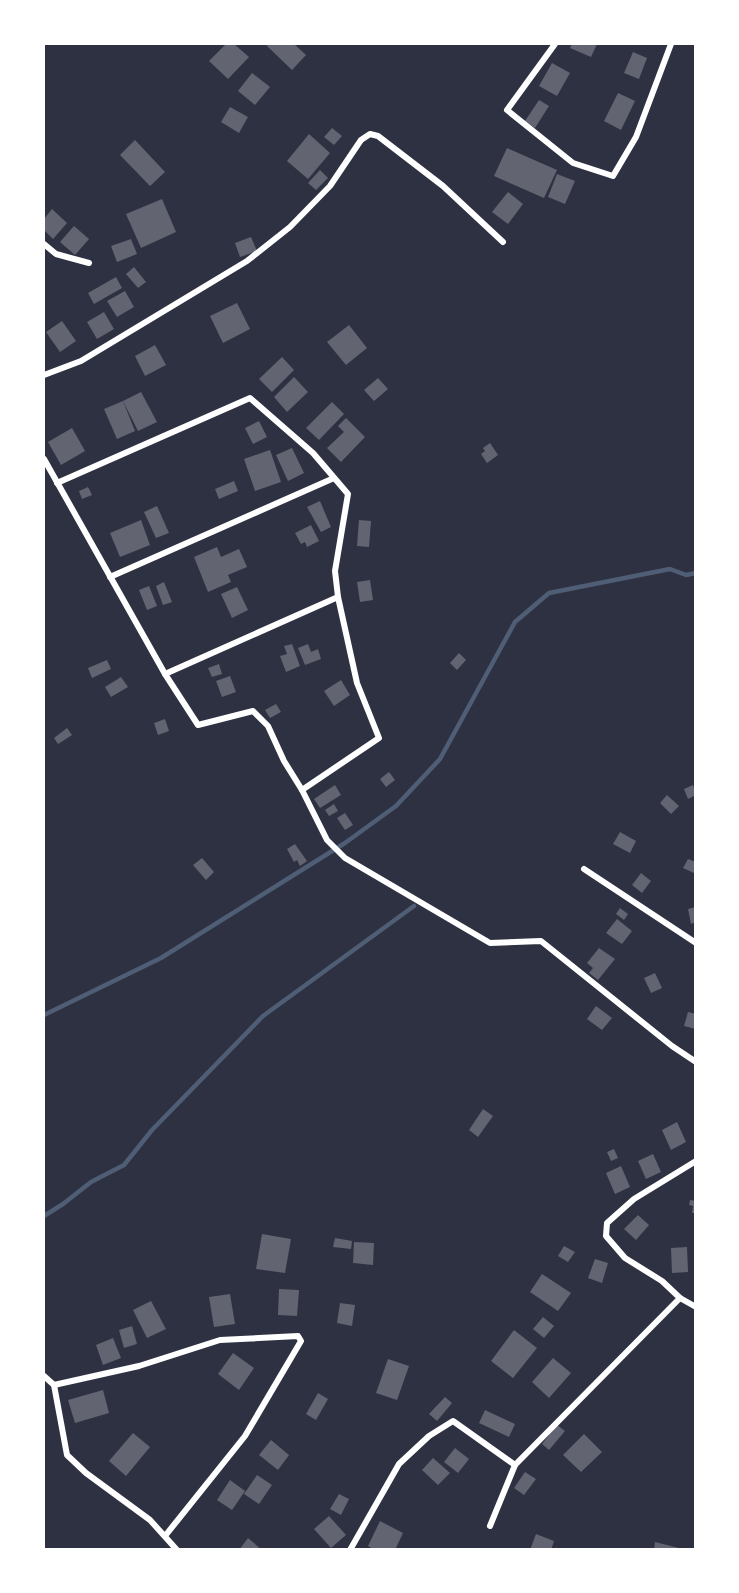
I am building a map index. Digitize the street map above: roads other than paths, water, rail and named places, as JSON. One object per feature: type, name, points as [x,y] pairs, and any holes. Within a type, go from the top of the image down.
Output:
[{"type":"street","points":[[555,44],[507,110],[573,163],[613,176],[636,137],[671,44]]},
{"type":"street","points":[[44,375],[81,361],[247,261],[290,226],[330,186],[361,140],[370,134],[378,136],[443,186],[503,242]]},
{"type":"street","points":[[44,244],[56,254],[89,263]]},
{"type":"street","points":[[57,483],[250,398],[313,453],[348,494],[335,571],[338,597],[357,683],[380,738],[302,790]]},
{"type":"street","points":[[44,459],[165,674],[198,725],[253,711],[268,726],[284,761],[302,790],[327,840],[345,858],[490,943],[541,941],[672,1046],[696,1062]]},
{"type":"street","points":[[110,577],[334,478]]},
{"type":"street","points":[[165,674],[338,597]]},
{"type":"street","points":[[584,869],[696,943]]},
{"type":"street","points":[[696,1161],[634,1199],[607,1223],[606,1236],[625,1258],[662,1281],[680,1298],[696,1307]]},
{"type":"street","points":[[489,1526],[515,1465],[680,1298]]},
{"type":"street","points":[[54,1385],[138,1366],[220,1340],[298,1336],[302,1341],[245,1436],[165,1536]]},
{"type":"street","points":[[44,1376],[54,1385],[67,1455],[86,1473],[150,1520],[177,1550]]},
{"type":"street","points":[[350,1550],[399,1464],[429,1436],[453,1421],[515,1465]]},
{"type":"waterway","points":[[44,1015],[161,958],[345,843],[396,806],[440,759],[515,622],[549,593],[670,569],[686,575],[696,573]]},
{"type":"waterway","points":[[44,1216],[91,1182],[124,1165],[152,1130],[263,1016],[414,906]]}]
